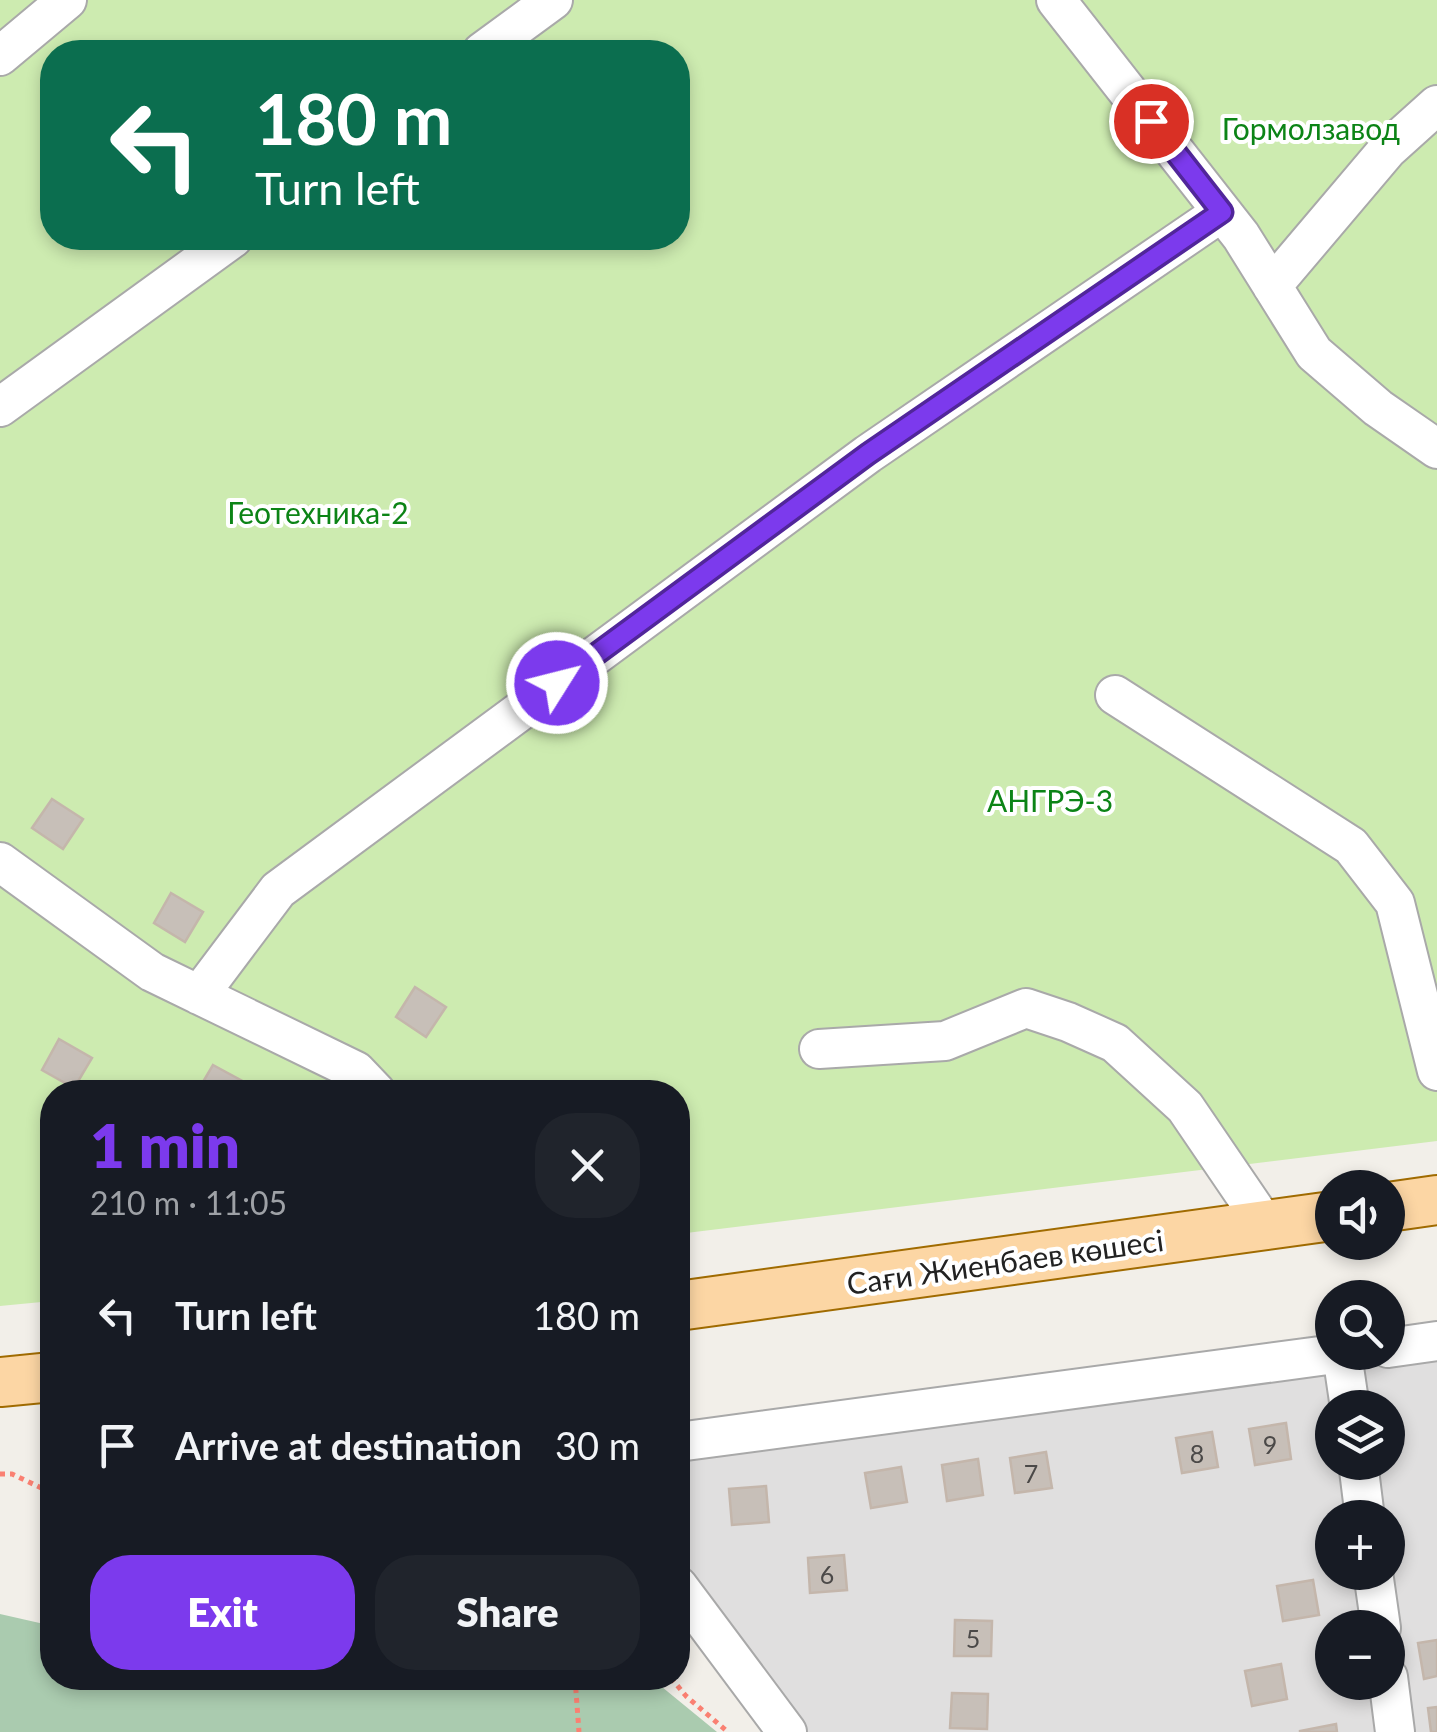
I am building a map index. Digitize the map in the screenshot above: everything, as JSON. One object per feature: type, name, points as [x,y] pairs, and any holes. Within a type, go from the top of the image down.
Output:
[{"type":"main road","points":[[1405,1205],[1437,1200]]},
{"type":"main road","name":"Сағи Жиенбаев көшесі","points":[[690,1304],[1315,1219]]},
{"type":"main road","points":[[0,1382],[40,1377]]},
{"type":"street","points":[[0,56],[67,0]]},
{"type":"street","points":[[498,40],[552,0]]},
{"type":"street","points":[[1056,0],[1222,212],[1314,353],[1378,408],[1437,449]]},
{"type":"street","points":[[1272,286],[1388,149],[1437,105]]},
{"type":"street","points":[[199,995],[278,890],[868,454],[1222,212]]},
{"type":"street","points":[[0,407],[216,250]]},
{"type":"street","points":[[1115,695],[1351,846],[1395,903],[1437,1071]]},
{"type":"street","points":[[0,862],[152,972],[356,1071],[365,1080]]},
{"type":"street","points":[[820,1049],[945,1041],[1026,1008],[1068,1022],[1115,1043],[1186,1108],[1266,1226]]},
{"type":"street","points":[[1405,1346],[1437,1341]]},
{"type":"street","points":[[690,1440],[1315,1358]]},
{"type":"street","points":[[690,1602],[787,1732]]},
{"type":"street","points":[[1391,1700],[1395,1732]]},
{"type":"path","points":[[0,1474],[12,1474],[40,1487]]},
{"type":"path","points":[[576,1690],[579,1732]]},
{"type":"path","points":[[681,1690],[728,1732]]},
{"type":"shaded area","points":[[1437,1341],[1437,1732],[787,1732],[690,1602],[690,1440],[1315,1358],[1315,1370],[1405,1370],[1405,1348]]},
{"type":"green space","points":[[0,0],[1437,0],[1437,1141],[690,1233],[690,1080],[40,1080],[40,1302],[0,1306]]},
{"type":"green space","points":[[0,1614],[40,1623],[40,1690],[666,1690],[717,1732],[0,1732]]},
{"type":"building","points":[[52,799],[83,819],[63,849],[32,828]]},
{"type":"building","points":[[171,893],[203,912],[185,942],[154,923]]},
{"type":"building","points":[[415,987],[446,1007],[426,1037],[396,1017]]},
{"type":"building","points":[[59,1039],[92,1058],[79,1080],[60,1080],[42,1070]]},
{"type":"building","points":[[213,1065],[240,1080],[204,1080]]},
{"type":"building","points":[[1286,1423],[1291,1459],[1255,1465],[1249,1429]]},
{"type":"building","points":[[1212,1432],[1218,1467],[1182,1473],[1176,1438]]},
{"type":"building","points":[[1046,1452],[1052,1488],[1015,1493],[1010,1458]]},
{"type":"building","points":[[978,1459],[983,1495],[947,1501],[942,1465]]},
{"type":"building","points":[[901,1467],[907,1502],[871,1508],[865,1473]]},
{"type":"building","points":[[766,1486],[769,1522],[732,1525],[729,1489]]},
{"type":"building","points":[[844,1555],[847,1590],[810,1593],[808,1558]]},
{"type":"building","points":[[1313,1580],[1318,1610],[1315,1616],[1283,1621],[1277,1586]]},
{"type":"building","points":[[955,1620],[992,1621],[991,1656],[954,1656]]},
{"type":"building","points":[[1437,1640],[1437,1676],[1424,1679],[1418,1643]]},
{"type":"building","points":[[1281,1664],[1287,1699],[1252,1706],[1245,1671]]},
{"type":"building","points":[[952,1693],[988,1694],[987,1729],[950,1728]]},
{"type":"building","points":[[1437,1707],[1437,1732],[1431,1732],[1428,1708]]},
{"type":"building","points":[[1336,1724],[1337,1732],[1300,1732],[1300,1731]]},
{"type":"route","points":[[557,683],[868,454],[1222,212],[1151,121]]},
{"type":"park label","name":"Гормолзавод","points":[[1311,128]]},
{"type":"park label","name":"Геотехника-2","points":[[318,512]]},
{"type":"park label","name":"АНГРЭ-3","points":[[1050,800]]}]
